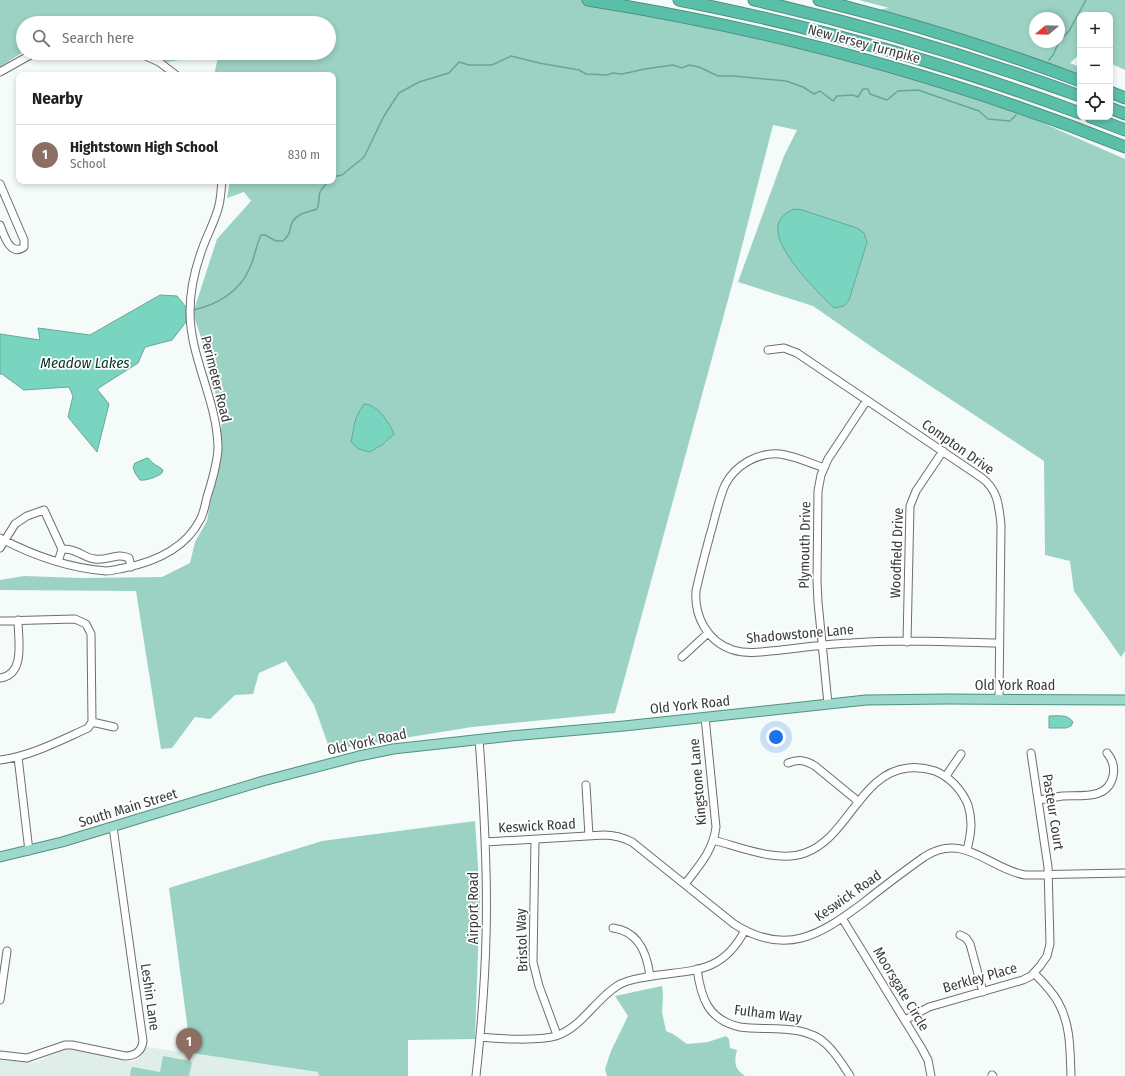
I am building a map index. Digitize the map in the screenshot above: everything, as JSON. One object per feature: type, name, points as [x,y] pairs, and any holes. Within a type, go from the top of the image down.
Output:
[{"type":"highway","name":"New Jersey Turnpike","points":[[588,0],[721,24],[857,57],[920,75],[997,100],[1125,147]]},
{"type":"highway","name":"New Jersey Turnpike","points":[[679,0],[756,16],[874,46],[980,78],[1077,112]]},
{"type":"highway","name":"New Jersey Turnpike","points":[[754,0],[907,39],[984,63],[1077,95]]},
{"type":"highway","points":[[819,0],[939,33],[1077,79]]},
{"type":"highway","points":[[1113,93],[1125,98]]},
{"type":"highway","points":[[1113,109],[1125,114]]},
{"type":"highway","points":[[1099,120],[1125,130]]},
{"type":"main road","name":"Old York Road","points":[[263,781],[380,751],[479,739],[866,700],[1125,700]]},
{"type":"main road","name":"South Main Street","points":[[0,857],[30,851],[263,781]]},
{"type":"street","points":[[0,72],[21,60]]},
{"type":"street","points":[[155,60],[172,72]]},
{"type":"street","points":[[0,184],[24,240],[24,247],[19,250],[10,247],[0,225]]},
{"type":"street","name":"Perimeter Road","points":[[3,539],[16,546],[71,566],[108,571],[131,567],[155,560],[170,552],[188,537],[200,520],[211,485],[218,448],[212,406],[194,345],[190,314],[195,273],[202,247],[219,206],[222,184]]},
{"type":"street","name":"Compton Drive","points":[[768,350],[781,348],[791,349],[985,480],[996,493],[1001,525],[998,699]]},
{"type":"street","name":"Plymouth Drive","points":[[828,704],[817,581],[818,491],[824,468],[832,453],[867,400]]},
{"type":"street","name":"Woodfield Drive","points":[[907,642],[910,506],[916,491],[943,451]]},
{"type":"street","name":"Shadowstone Lane","points":[[824,468],[792,456],[771,454],[754,458],[746,462],[733,474],[726,484],[719,503],[696,591],[697,612],[708,633],[722,645],[732,650],[750,653],[852,642],[999,643]]},
{"type":"street","points":[[0,548],[3,539],[15,524],[20,520],[44,510],[62,549],[58,562]]},
{"type":"street","points":[[62,549],[71,550],[86,557],[95,559],[104,559],[122,555],[129,558],[131,567]]},
{"type":"street","points":[[0,621],[75,619],[82,622],[89,629],[91,634],[92,722],[88,728],[38,750],[18,757],[0,760]]},
{"type":"street","points":[[0,678],[9,676],[13,673],[18,664],[18,620]]},
{"type":"street","points":[[682,657],[708,633]]},
{"type":"street","name":"Kingstone Lane","points":[[685,884],[704,860],[713,840],[716,826],[705,717]]},
{"type":"street","points":[[92,722],[114,727]]},
{"type":"street","name":"Airport Road","points":[[476,1076],[480,1037],[486,936],[484,797],[479,739]]},
{"type":"street","points":[[1038,800],[1094,795],[1103,791],[1110,784],[1114,775],[1112,760],[1107,753]]},
{"type":"street","points":[[946,776],[961,754]]},
{"type":"street","name":"Pasteur Court","points":[[1031,754],[1049,875]]},
{"type":"street","points":[[18,757],[30,851]]},
{"type":"street","points":[[788,763],[798,760],[808,762],[815,766],[858,802]]},
{"type":"street","points":[[713,840],[772,856],[789,857],[804,854],[827,840],[858,802],[881,779],[890,773],[901,769],[924,768],[946,776],[961,792],[970,812],[972,826],[967,850]]},
{"type":"street","points":[[586,785],[589,836]]},
{"type":"street","name":"Leshin Lane","points":[[0,1056],[33,1057],[65,1045],[72,1045],[125,1056],[134,1055],[141,1049],[143,1041],[113,827]]},
{"type":"street","name":"Keswick Road","points":[[485,842],[611,835],[624,838],[632,842],[745,930],[756,935],[773,939],[798,939],[822,931],[930,853],[950,848],[967,850],[1016,874],[1030,876],[1125,873]]},
{"type":"street","name":"Bristol Way","points":[[535,840],[533,962],[539,986],[557,1035]]},
{"type":"street","name":"Berkley Place","points":[[905,1020],[925,1008],[1019,982],[1034,972],[1044,961],[1050,944],[1049,875]]},
{"type":"street","name":"Moorsgate Circle","points":[[842,918],[926,1056],[931,1076]]},
{"type":"street","points":[[613,928],[626,931],[641,944],[646,956],[650,976]]},
{"type":"street","points":[[480,1037],[544,1038],[557,1035],[576,1024],[618,985],[629,980],[697,969],[712,965],[728,955],[738,943],[745,930]]},
{"type":"street","points":[[960,935],[966,938],[970,944],[984,992]]},
{"type":"street","points":[[0,1000],[7,951]]},
{"type":"street","name":"Fulham Way","points":[[697,969],[703,997],[712,1011],[721,1020],[740,1027],[799,1031],[811,1034],[828,1046],[850,1076]]},
{"type":"street","points":[[1034,972],[1057,1001],[1066,1020],[1070,1039],[1071,1076]]},
{"type":"shaded area","points":[[0,0],[613,0],[931,74],[1125,159],[1125,651],[1121,657],[1074,591],[1070,561],[1045,555],[1044,461],[882,354],[813,306],[738,282],[784,156],[797,130],[773,125],[732,285],[615,713],[472,727],[330,750],[314,705],[286,661],[259,673],[253,694],[235,695],[210,719],[195,717],[172,748],[161,749],[136,591],[0,590],[0,580],[24,576],[81,578],[162,577],[190,563],[195,542],[207,521],[217,477],[222,419],[216,401],[214,378],[193,313],[217,239],[251,201],[244,192],[227,198],[229,184],[336,184],[336,72],[215,72],[217,60],[336,60],[336,16],[16,16],[16,57],[0,67]]},
{"type":"shaded area","points":[[859,0],[1125,0],[1125,70],[1113,64],[1113,12],[1077,12],[1077,57],[1070,63],[1077,66],[1077,82],[860,13],[889,8]]},
{"type":"shaded area","points":[[161,60],[180,60],[166,62]]},
{"type":"shaded area","points":[[475,821],[480,896],[475,1039],[408,1040],[408,1076],[319,1076],[318,1072],[191,1053],[169,888],[322,841]]},
{"type":"shaded area","points":[[662,986],[662,1012],[666,1031],[687,1044],[708,1042],[726,1036],[729,1039],[730,1048],[737,1050],[735,1058],[736,1065],[745,1076],[607,1076],[605,1069],[611,1051],[628,1016],[615,996]]},
{"type":"shaded area","points":[[147,1047],[319,1072],[319,1076],[0,1076],[0,1059],[36,1062],[63,1049],[71,1048],[130,1062],[138,1059]]},
{"type":"shaded area","points":[[163,1056],[190,1061],[192,1063],[189,1076],[130,1076],[131,1068],[133,1067],[160,1072]]},
{"type":"water","points":[[794,209],[802,210],[857,228],[864,233],[867,242],[849,300],[844,306],[834,308],[798,270],[783,247],[779,236],[778,226],[784,215]]},
{"type":"water","name":"Meadow Lakes","points":[[160,295],[177,296],[186,307],[186,322],[172,340],[145,347],[138,363],[97,389],[109,404],[97,452],[68,417],[73,396],[69,387],[24,390],[0,374],[0,334],[40,340],[38,328],[90,335]]},
{"type":"water","points":[[364,404],[373,407],[382,414],[394,434],[383,444],[370,452],[359,449],[351,442],[356,418]]},
{"type":"water","points":[[147,458],[163,470],[162,473],[154,477],[140,480],[133,467],[135,463]]},
{"type":"water","points":[[1049,716],[1066,717],[1071,719],[1073,722],[1071,726],[1066,728],[1049,728]]},
{"type":"waterway","points":[[1065,35],[1069,31],[1086,0]]},
{"type":"waterway","points":[[1049,60],[1056,48]]},
{"type":"waterway","points":[[336,176],[342,175],[364,157],[384,116],[399,93],[419,82],[449,73],[459,62],[469,65],[492,65],[511,56],[539,63],[579,70],[586,74],[622,74],[673,65],[682,68],[689,65],[699,67],[718,76],[786,81],[803,87],[814,94],[820,91],[833,101],[837,96],[853,95],[858,97],[863,89],[868,89],[870,94],[887,100],[898,91],[918,90],[979,111],[988,119],[1010,121],[1016,115]]},
{"type":"waterway","points":[[193,310],[211,305],[227,296],[234,290],[246,276],[261,235],[265,235],[276,241],[283,241],[288,235],[295,218],[301,214],[317,209],[320,192],[326,184]]},
{"type":"place","name":"Hightstown High School","points":[[189,1061]]}]
